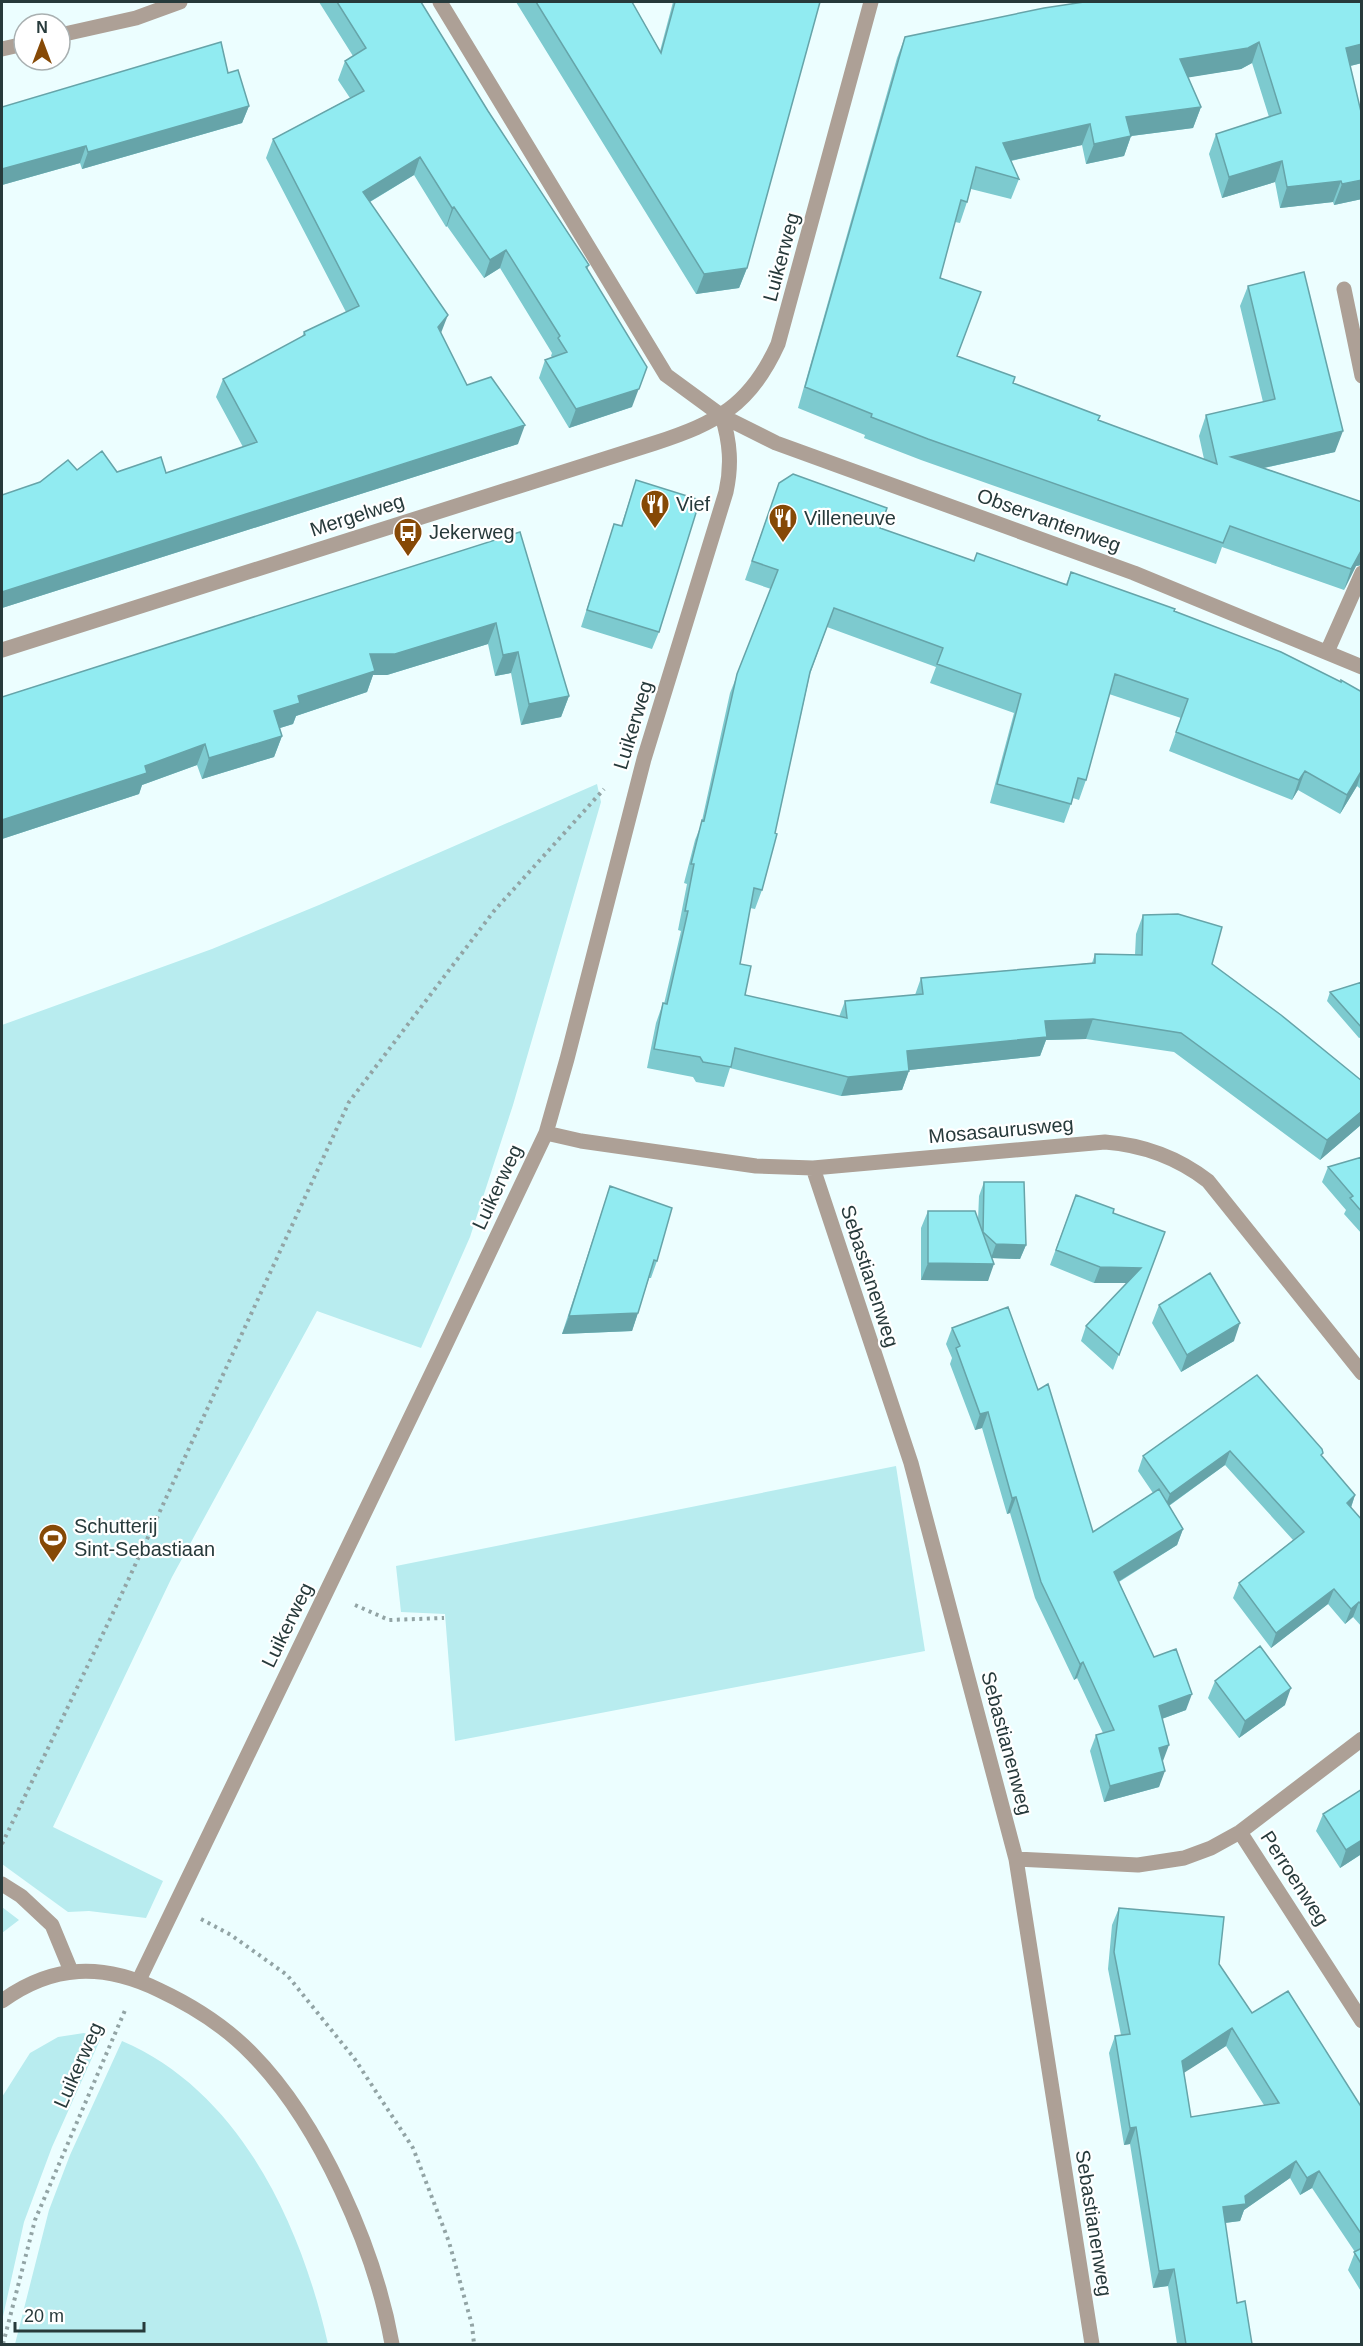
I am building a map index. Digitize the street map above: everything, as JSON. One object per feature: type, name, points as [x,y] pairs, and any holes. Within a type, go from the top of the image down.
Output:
[{"type":"street","points":[[72,32],[136,18],[180,2]]},
{"type":"street","points":[[440,2],[666,375],[722,416]]},
{"type":"street","name":"Luikerweg","points":[[139,1980],[546,1132],[644,759],[726,492],[731,469],[729,437],[722,416],[750,390],[773,356],[778,344],[795,290],[872,2]]},
{"type":"street","points":[[1344,289],[1362,376]]},
{"type":"street","name":"Mergelweg","points":[[2,650],[663,440],[690,431],[722,416]]},
{"type":"street","name":"Observantenweg","points":[[722,416],[776,443],[1134,573],[1362,667]]},
{"type":"street","points":[[1327,652],[1362,573]]},
{"type":"street","name":"Mosasaurusweg","points":[[546,1132],[580,1141],[756,1166],[813,1168],[1105,1142],[1128,1144],[1165,1155],[1193,1169],[1208,1181],[1362,1372]]},
{"type":"street","name":"Sebastianenweg","points":[[813,1168],[910,1463],[1016,1859],[1092,2344]]},
{"type":"street","points":[[1240,1832],[1362,1739]]},
{"type":"street","name":"Perroenweg","points":[[1016,1859],[1138,1865],[1184,1857],[1211,1848],[1240,1832],[1362,2021]]},
{"type":"street","points":[[2,1884],[21,1896],[52,1925],[71,1971]]},
{"type":"street","points":[[2,2001],[19,1989],[46,1977],[71,1971],[106,1972],[139,1980],[166,1993],[222,2027],[252,2053],[271,2075],[303,2122],[347,2201],[378,2288],[393,2344]]},
{"type":"path","points":[[2,1844],[349,1102],[494,912],[616,775],[644,759]]},
{"type":"path","points":[[327,1592],[389,1620],[444,1618]]},
{"type":"path","points":[[175,1905],[231,1935],[287,1975],[354,2058],[413,2148],[449,2241],[472,2325],[474,2344]]},
{"type":"path","name":"Luikerweg","points":[[3,2344],[35,2220],[139,1980]]},
{"type":"shaded area","points":[[597,784],[601,802],[513,1105],[470,1237],[421,1348],[317,1311],[172,1577],[53,1827],[163,1881],[146,1918],[89,1911],[68,1912],[2,1864],[2,1025],[212,949]]},
{"type":"shaded area","points":[[896,1466],[925,1651],[455,1741],[445,1614],[401,1612],[396,1566]]},
{"type":"shaded area","points":[[2,1907],[19,1920],[2,1933]]},
{"type":"shaded area","points":[[84,2033],[100,2040],[52,2147],[24,2222],[2,2321],[2,2097],[30,2053],[58,2037]]},
{"type":"shaded area","points":[[122,2041],[164,2064],[201,2093],[232,2128],[260,2167],[282,2209],[301,2254],[328,2344],[15,2344],[49,2210],[70,2155]]},
{"type":"building","points":[[337,2],[421,2],[488,111],[589,265],[586,267],[647,367],[639,389],[576,409],[545,360],[567,352],[558,338],[560,336],[506,250],[490,260],[454,207],[452,208],[420,157],[363,192],[448,315],[438,327],[467,385],[491,377],[525,425],[2,592],[2,495],[40,482],[68,460],[77,470],[102,451],[117,472],[161,457],[166,473],[257,442],[223,379],[305,335],[304,332],[359,306],[273,139],[364,91],[345,61],[366,48]]},
{"type":"building","points":[[536,2],[632,2],[661,53],[675,2],[820,2],[747,268],[704,274]]},
{"type":"building","points":[[1084,2],[1362,2],[1362,44],[1346,48],[1362,116],[1362,180],[1342,184],[1341,181],[1287,187],[1282,161],[1229,177],[1216,134],[1281,113],[1259,42],[1248,48],[1180,59],[1201,107],[1126,117],[1131,136],[1094,144],[1090,124],[1003,143],[1019,179],[976,167],[967,202],[961,200],[940,278],[981,292],[957,356],[1015,377],[1013,383],[1100,416],[1098,420],[1217,464],[1206,415],[1275,399],[1248,286],[1304,272],[1343,431],[1231,457],[1362,502],[1362,549],[1351,569],[1230,526],[1223,543],[928,439],[871,417],[872,414],[805,387],[905,37]]},
{"type":"building","points":[[221,42],[228,73],[238,70],[249,106],[88,152],[86,146],[2,169],[2,107]]},
{"type":"building","points":[[793,474],[887,508],[880,528],[974,561],[977,553],[1067,585],[1071,572],[1175,609],[1174,611],[1281,652],[1341,682],[1341,680],[1362,692],[1362,770],[1347,795],[1305,771],[1299,780],[1176,732],[1188,699],[1115,674],[1086,780],[1078,778],[1071,804],[997,784],[1021,694],[937,664],[943,648],[834,608],[810,672],[775,833],[777,834],[762,890],[754,888],[740,964],[751,966],[745,995],[847,1018],[845,1001],[923,994],[921,978],[1095,963],[1095,954],[1142,955],[1143,915],[1178,914],[1222,927],[1212,964],[1281,1015],[1362,1081],[1362,1111],[1327,1140],[1181,1033],[1093,1019],[1045,1021],[1047,1037],[907,1051],[909,1071],[848,1077],[735,1048],[731,1067],[703,1062],[700,1057],[654,1049],[663,1003],[667,1004],[688,911],[685,911],[694,864],[691,864],[702,820],[704,821],[737,674],[778,570],[752,561],[779,483]]},
{"type":"building","points":[[636,480],[700,500],[659,632],[587,610],[614,524],[622,526]]},
{"type":"building","points":[[520,532],[569,696],[529,704],[518,652],[503,655],[496,623],[395,654],[370,654],[375,671],[298,696],[300,703],[274,711],[282,736],[209,758],[205,744],[145,766],[147,773],[2,820],[2,697]]},
{"type":"building","points":[[1362,982],[1362,1028],[1330,992]]},
{"type":"building","points":[[1362,1157],[1362,1212],[1350,1198],[1353,1196],[1328,1167]]},
{"type":"building","points":[[984,1182],[1024,1182],[1026,1245],[996,1244],[983,1232]]},
{"type":"building","points":[[610,1186],[672,1208],[657,1261],[654,1260],[638,1313],[569,1316]]},
{"type":"building","points":[[1076,1195],[1114,1209],[1113,1213],[1165,1232],[1119,1355],[1086,1326],[1141,1268],[1100,1267],[1056,1250]]},
{"type":"building","points":[[928,1211],[975,1211],[994,1264],[928,1263]]},
{"type":"building","points":[[1210,1273],[1240,1323],[1187,1355],[1159,1305]]},
{"type":"building","points":[[1008,1307],[1038,1390],[1048,1384],[1093,1532],[1159,1489],[1183,1529],[1114,1572],[1154,1657],[1176,1649],[1192,1694],[1159,1706],[1169,1745],[1159,1748],[1165,1771],[1110,1786],[1096,1735],[1114,1730],[1083,1662],[1080,1664],[1041,1582],[1016,1497],[1012,1498],[988,1412],[980,1414],[956,1348],[960,1346],[952,1328]]},
{"type":"building","points":[[1257,1375],[1322,1449],[1321,1455],[1355,1495],[1347,1503],[1362,1520],[1362,1605],[1359,1602],[1351,1609],[1334,1589],[1276,1633],[1239,1583],[1304,1532],[1230,1451],[1170,1494],[1143,1456]]},
{"type":"building","points":[[1260,1646],[1291,1688],[1245,1721],[1215,1681]]},
{"type":"building","points":[[1362,1789],[1362,1840],[1346,1850],[1323,1814]]},
{"type":"building","points":[[1119,1908],[1224,1917],[1219,1964],[1252,2013],[1288,1991],[1362,2108],[1362,2235],[1319,2171],[1307,2178],[1296,2161],[1245,2196],[1246,2204],[1223,2207],[1237,2303],[1245,2301],[1252,2344],[1186,2344],[1174,2269],[1159,2271],[1136,2127],[1130,2128],[1115,2036],[1130,2034],[1114,1952]],"holes":[[[1232,2028],[1279,2103],[1191,2117],[1182,2061]]]},
{"type":"building","points":[[1362,2248],[1362,2265],[1354,2252]]},
{"type":"place","name":"Vief","points":[[655,530]]},
{"type":"place","name":"Villeneuve","points":[[783,544]]},
{"type":"place","name":"Jekerweg","points":[[408,558]]},
{"type":"place","name":"Schutterij Sint-Sebastiaan","points":[[53,1564]]}]
